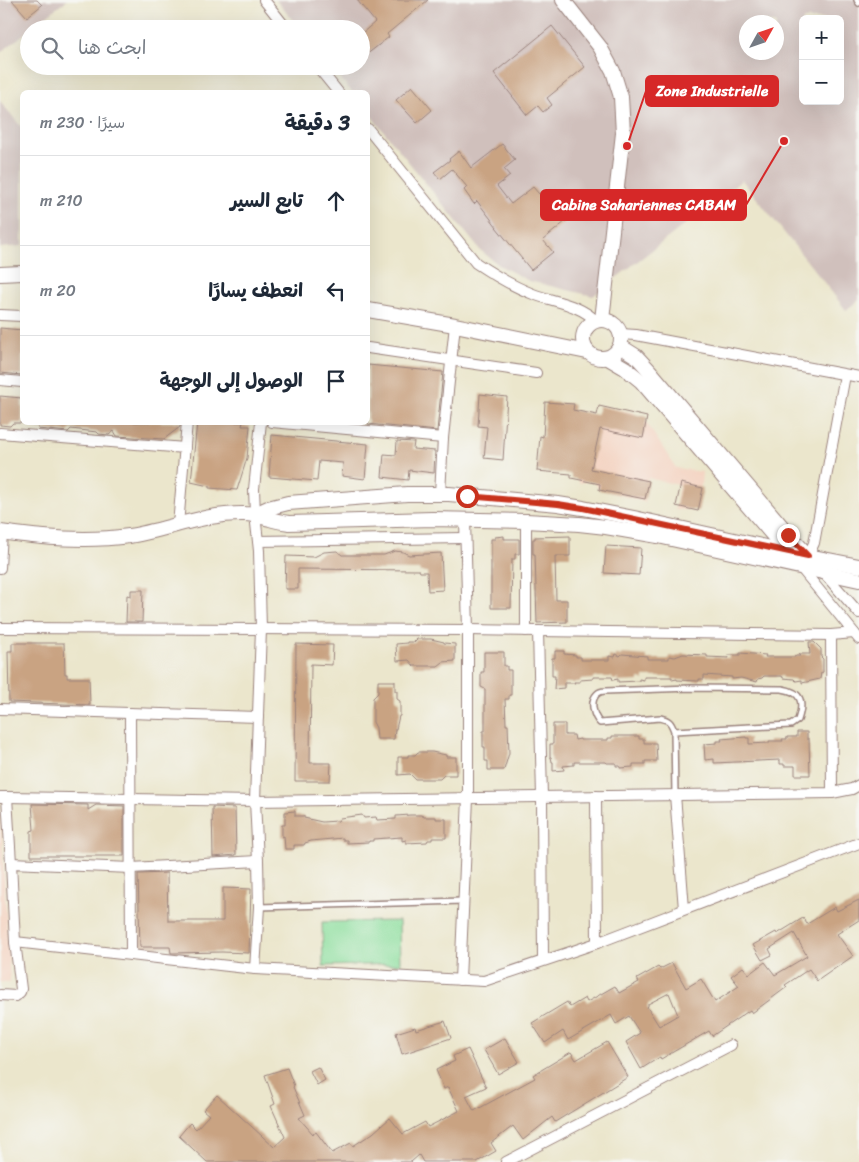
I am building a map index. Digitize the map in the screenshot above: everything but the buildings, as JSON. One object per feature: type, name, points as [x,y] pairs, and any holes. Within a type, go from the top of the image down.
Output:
[{"type":"street","points":[[264,0],[280,20]]},
{"type":"street","points":[[563,0],[600,47],[613,71],[620,97],[622,133],[599,320]]},
{"type":"street","points":[[324,75],[336,90]]},
{"type":"street","points":[[370,131],[476,263],[515,287],[582,310],[599,320],[614,324],[618,328],[621,340],[649,370],[788,535],[857,636]]},
{"type":"street","points":[[0,274],[20,273]]},
{"type":"street","points":[[370,310],[455,325],[587,352]]},
{"type":"street","points":[[0,314],[20,316]]},
{"type":"street","points":[[599,320],[591,323],[584,333],[583,343],[591,356],[602,359],[608,358],[618,351],[621,340]]},
{"type":"street","points":[[440,494],[443,438],[455,325]]},
{"type":"street","points":[[557,345],[584,333]]},
{"type":"street","points":[[621,340],[636,335],[859,377]]},
{"type":"street","points":[[370,348],[536,373]]},
{"type":"street","points":[[608,358],[625,368],[641,382],[788,552]]},
{"type":"street","points":[[805,562],[814,543],[845,375]]},
{"type":"street","points":[[0,380],[20,382]]},
{"type":"street","points":[[178,525],[188,425]]},
{"type":"street","points":[[255,968],[259,907],[255,801],[261,629],[254,483],[261,425]]},
{"type":"street","points":[[304,425],[443,438]]},
{"type":"street","points":[[0,433],[185,448]]},
{"type":"street","points":[[0,568],[1,532],[45,538],[87,539],[130,536],[228,515],[255,514],[268,508],[288,503],[399,494],[440,494],[558,504],[583,508],[788,552],[823,572],[859,613]]},
{"type":"street","points":[[255,514],[268,519],[289,523],[416,519],[526,520],[579,524],[632,531],[858,571]]},
{"type":"street","points":[[460,980],[468,798],[468,630],[465,520]]},
{"type":"street","points":[[526,520],[526,631]]},
{"type":"street","points":[[258,540],[465,538]]},
{"type":"street","points":[[823,572],[858,571]]},
{"type":"street","points":[[0,628],[468,630],[857,636]]},
{"type":"street","points":[[538,631],[544,960]]},
{"type":"street","points":[[831,635],[832,793]]},
{"type":"street","points":[[0,709],[258,717]]},
{"type":"street","points":[[130,713],[131,955]]},
{"type":"street","points":[[0,995],[16,996],[21,989],[15,942],[11,863],[4,797],[255,801],[832,793],[852,789],[859,785]]},
{"type":"street","points":[[675,795],[684,909]]},
{"type":"street","points":[[596,796],[597,943]]},
{"type":"street","points":[[15,942],[255,968],[484,980],[597,943],[859,843]]},
{"type":"street","points":[[11,863],[131,868],[258,861]]},
{"type":"street","points":[[506,1162],[731,1044]]},
{"type":"lane","points":[[674,731],[791,725],[798,720],[801,710],[800,699],[797,694],[787,690],[691,688],[605,690],[598,693],[594,699],[593,712],[600,723],[660,718],[672,724],[674,731],[675,795]]},
{"type":"lane","points":[[259,907],[464,901]]},
{"type":"shaded area","points":[[0,0],[67,0],[41,20],[20,20],[20,37],[0,53]]},
{"type":"shaded area","points":[[276,0],[859,0],[859,300],[846,310],[742,180],[593,296],[529,281],[499,265],[480,250],[370,114],[370,90],[350,90],[338,75],[370,75],[370,20],[293,20]]},
{"type":"shaded area","points":[[0,101],[20,126],[20,246],[0,248]]},
{"type":"shaded area","points":[[600,406],[635,413],[634,417],[644,419],[676,468],[702,472],[699,509],[675,510],[679,485],[648,478],[645,502],[601,490],[591,480],[580,483],[576,478],[590,424],[599,413]]},
{"type":"shaded area","points":[[1,821],[10,983],[0,982]]},
{"type":"green space","points":[[399,921],[400,964],[323,966],[322,922]]},
{"type":"place","name":"Cabine Sahariennes CABAM","points":[[784,141]]},
{"type":"place","name":"Zone Industrielle","points":[[627,146]]},
{"type":"route","points":[[467,496],[583,508],[808,556],[788,535]]}]
